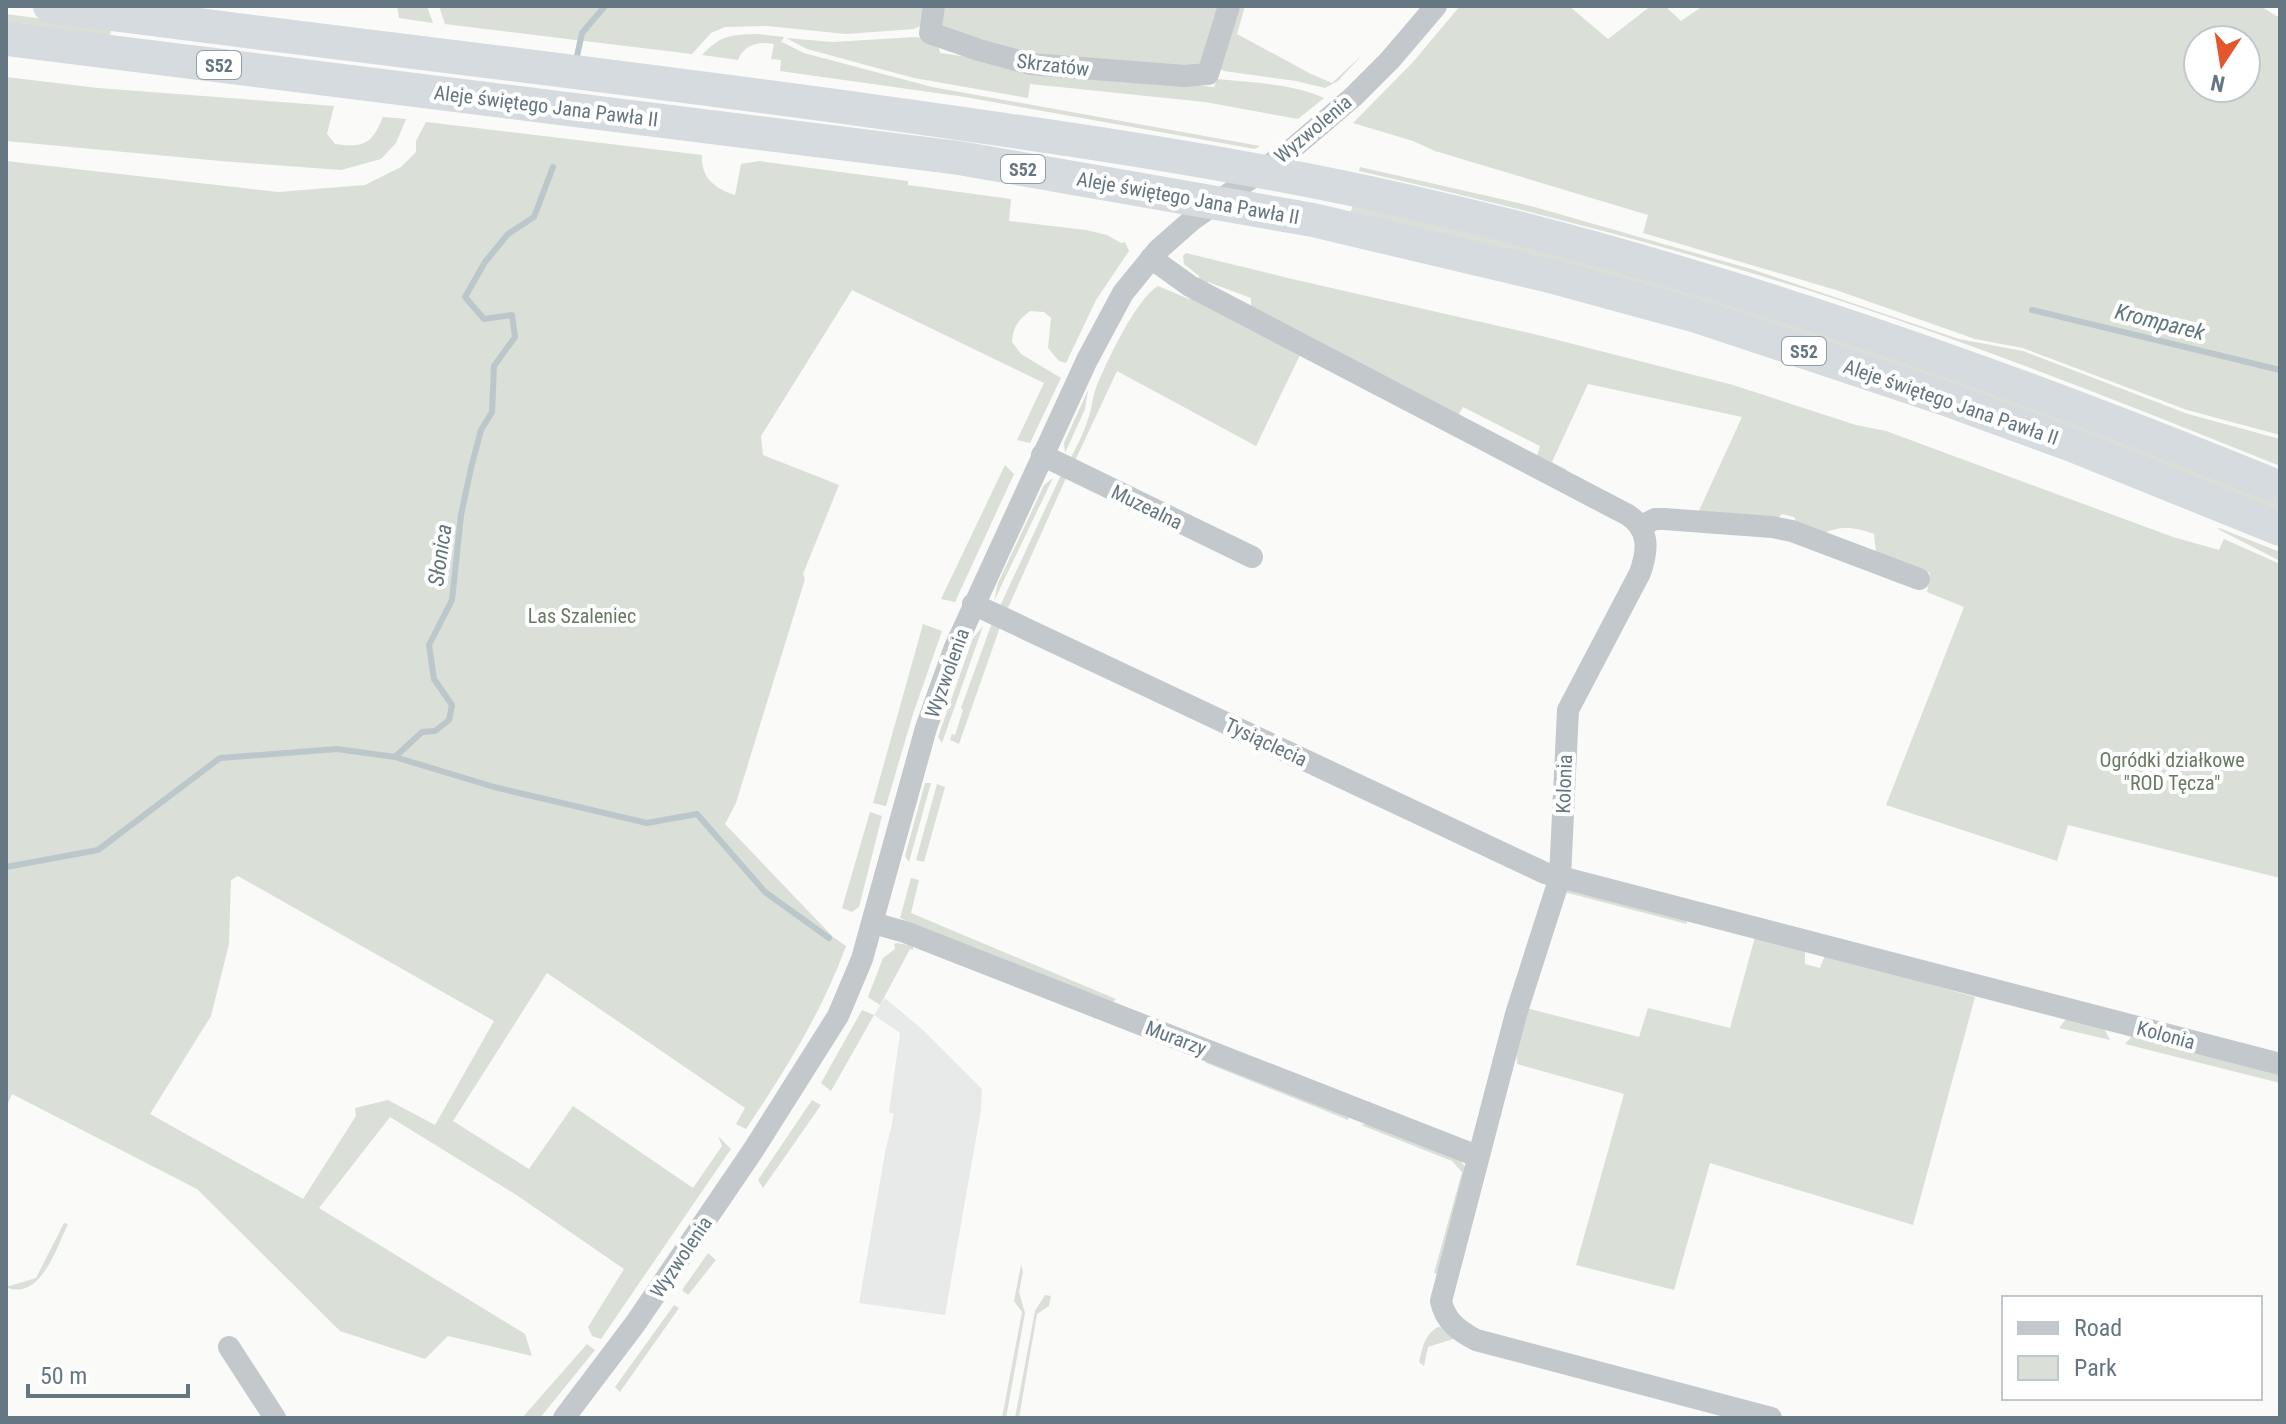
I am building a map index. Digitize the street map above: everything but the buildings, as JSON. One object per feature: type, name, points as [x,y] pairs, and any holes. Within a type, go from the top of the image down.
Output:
[{"type":"highway","name":"S52","points":[[50,6],[135,17]]},
{"type":"highway","points":[[88,6],[135,17]]},
{"type":"highway","name":"Aleje świętego Jana Pawła II","points":[[135,17],[742,93],[1130,147],[1404,201],[1558,238],[1802,311],[2094,413],[2280,488]]},
{"type":"highway","name":"Aleje świętego Jana Pawła II","points":[[6,39],[959,158],[1313,220],[1554,277],[1697,316],[1932,394],[2072,445],[2280,529]]},
{"type":"street","name":"Skrzatów","points":[[934,6],[930,33],[1010,60],[1051,67],[1185,76],[1208,74],[1229,6]]},
{"type":"street","name":"Wyzwolenia","points":[[564,1418],[644,1311],[814,1056],[848,996],[873,923],[926,728],[945,673],[973,604],[1042,455],[1123,293],[1154,254],[1192,220],[1272,164],[1329,118],[1390,60],[1436,6]]},
{"type":"street","points":[[1154,254],[1190,286],[1628,515],[1641,526],[1655,519],[1664,519],[1772,527],[1815,538],[1919,579]]},
{"type":"street","name":"Muzealna","points":[[1042,455],[1252,557]]},
{"type":"street","name":"Kolonia","points":[[1641,526],[1647,550],[1640,573],[1568,710],[1560,877],[2280,1064]]},
{"type":"street","name":"Tysiąclecia","points":[[973,604],[1545,873],[1560,877]]},
{"type":"street","points":[[1560,877],[1516,1014],[1477,1156],[1441,1301],[1443,1312],[1461,1333],[1476,1340],[1771,1418]]},
{"type":"street","name":"Murarzy","points":[[873,923],[905,932],[1477,1156]]},
{"type":"street","points":[[229,1347],[275,1418]]},
{"type":"shaded area","points":[[885,998],[924,1031],[982,1089],[981,1110],[945,1315],[859,1303],[894,1114],[889,1112],[900,1033],[874,1015]]},
{"type":"green space","points":[[397,6],[427,6],[433,23],[399,18]]},
{"type":"green space","points":[[439,6],[925,6],[920,26],[914,29],[846,34],[767,26],[725,27],[711,33],[692,54],[445,24]]},
{"type":"green space","points":[[941,6],[1222,6],[1208,56],[1196,69],[1034,58],[940,29]]},
{"type":"green space","points":[[1239,6],[1245,6],[1237,34],[1332,83],[1363,54],[1338,81],[1325,88],[1224,71],[1220,69]]},
{"type":"green space","points":[[1460,6],[1569,6],[1608,39],[1651,6],[1665,6],[1681,21],[1703,6],[2260,6],[2280,18],[2280,435],[2187,410],[2023,348],[1975,339],[1836,290],[1643,233],[1648,215],[1353,123],[1413,62]]},
{"type":"green space","points":[[6,14],[111,28],[110,40],[6,27]]},
{"type":"green space","points":[[757,34],[784,37],[780,44],[782,42],[804,53],[932,87],[1260,146],[1255,149],[965,97],[780,71],[781,60],[771,59],[774,44],[753,45],[744,50],[738,60],[702,55],[726,37]]},
{"type":"green space","points":[[786,38],[833,42],[924,38],[939,48],[940,53],[1137,80],[1214,87],[1217,79],[1272,84],[1324,98],[1298,119],[1205,102],[1030,84],[1028,98],[914,78],[807,49]]},
{"type":"green space","points":[[6,77],[98,88],[334,106],[327,134],[335,144],[366,142],[383,117],[406,119],[396,143],[381,159],[341,170],[6,141]]},
{"type":"green space","name":"Las Szaleniec","points":[[426,122],[702,155],[704,170],[710,181],[735,195],[741,164],[759,161],[908,181],[908,185],[1011,199],[1009,221],[1107,235],[1125,242],[1129,251],[1096,300],[1066,363],[1059,361],[1048,348],[1051,318],[1044,312],[1030,311],[1017,324],[1012,342],[1021,354],[1061,378],[1030,443],[1017,440],[1044,383],[852,290],[761,436],[763,455],[839,485],[803,574],[805,579],[736,803],[725,824],[833,937],[846,946],[826,994],[788,1063],[746,1129],[736,1124],[745,1108],[547,973],[453,1121],[529,1169],[573,1106],[693,1188],[722,1146],[718,1136],[731,1149],[601,1339],[592,1336],[588,1327],[624,1269],[515,1194],[390,1117],[319,1208],[525,1334],[532,1356],[448,1336],[425,1359],[340,1331],[197,1189],[12,1094],[6,1108],[6,161],[278,192],[365,185],[401,167],[416,152],[416,141]],"holes":[[[238,876],[494,1021],[435,1125],[388,1100],[355,1108],[356,1116],[303,1199],[150,1114],[211,1016],[229,944],[231,880]]]},
{"type":"green space","points":[[1360,167],[1531,206],[1751,269],[1959,339],[2023,351],[2188,414],[2280,439],[2280,466],[2005,358],[1838,300],[1600,230],[1359,171]]},
{"type":"green space","points":[[1353,205],[1486,236],[1705,295],[1850,342],[2280,503],[2280,515],[1350,214]]},
{"type":"green space","name":"Ogródki działkowe \"ROD Tęcza\"","points":[[1186,253],[1534,334],[1733,385],[1856,425],[1886,431],[2173,537],[2219,550],[2224,539],[2280,564],[2280,878],[2068,825],[2057,861],[1886,805],[1964,607],[1927,592],[1930,573],[1876,553],[1874,534],[1848,528],[1822,534],[1798,525],[1794,517],[1782,514],[1775,520],[1697,515],[1742,417],[1588,384],[1552,462],[1567,470],[1562,473],[1536,459],[1540,446],[1463,407],[1457,417],[1251,308],[1251,298],[1208,282],[1206,285],[1199,282],[1199,276],[1184,264],[1183,256]]},
{"type":"green space","points":[[1158,286],[1189,299],[1192,295],[1301,353],[1256,446],[1117,371],[1074,463],[1070,460],[1107,363],[1131,317]]},
{"type":"green space","points":[[1088,390],[1085,409],[1065,453],[1064,443]]},
{"type":"green space","points":[[1005,465],[1014,474],[955,602],[941,599]]},
{"type":"green space","points":[[1061,475],[1066,478],[1008,608],[1029,618],[1028,621],[1000,606]]},
{"type":"green space","points":[[1053,478],[994,601],[998,583],[1044,485]]},
{"type":"green space","points":[[2218,529],[2280,552],[2280,561]]},
{"type":"green space","points":[[992,623],[1000,627],[959,744],[950,740],[952,734],[955,735],[961,708]]},
{"type":"green space","points":[[923,624],[942,631],[886,806],[873,803]]},
{"type":"green space","points":[[983,626],[942,743],[938,737],[973,638]]},
{"type":"green space","points":[[925,783],[931,783],[909,862],[905,856]]},
{"type":"green space","points":[[937,784],[945,787],[924,862],[916,860]]},
{"type":"green space","points":[[870,812],[882,816],[859,907],[852,912],[842,908]]},
{"type":"green space","points":[[911,878],[919,880],[911,913],[1116,999],[1113,1002],[948,940],[900,918]]},
{"type":"green space","points":[[1564,889],[1686,918],[1687,924],[1564,892]]},
{"type":"green space","points":[[1755,937],[1805,950],[1805,964],[1820,968],[1825,955],[1975,997],[1913,1225],[1710,1163],[1674,1290],[1576,1265],[1624,1094],[1517,1064],[1516,1044],[1526,1008],[1639,1037],[1648,1008],[1730,1028]]},
{"type":"green space","points":[[894,944],[913,946],[913,950],[910,949],[880,1005],[868,997],[883,958],[895,949]]},
{"type":"green space","points":[[862,1010],[874,1015],[831,1091],[821,1083]]},
{"type":"green space","points":[[2067,1018],[2104,1028],[2110,1040],[2059,1028]]},
{"type":"green space","points":[[2134,1034],[2280,1071],[2280,1083],[2125,1044]]},
{"type":"green space","points":[[1204,1062],[1219,1062],[1349,1117],[1348,1120]]},
{"type":"green space","points":[[812,1100],[821,1105],[763,1188],[758,1180]]},
{"type":"green space","points":[[1370,1123],[1458,1158],[1467,1169],[1441,1275],[1434,1273],[1462,1172],[1452,1161],[1361,1125]]},
{"type":"green space","points":[[64,1223],[68,1224],[38,1280],[18,1290],[6,1287],[36,1278]]},
{"type":"green space","points":[[708,1253],[716,1260],[688,1295],[682,1290]]},
{"type":"green space","points":[[1021,1265],[1023,1272],[1019,1292],[1025,1313],[1006,1418],[1002,1418],[1022,1312],[1014,1301]]},
{"type":"green space","points":[[1045,1295],[1051,1296],[1049,1306],[1037,1314],[1019,1418],[1015,1418],[1035,1311]]},
{"type":"green space","points":[[674,1305],[679,1308],[620,1392],[615,1387]]},
{"type":"green space","points":[[1438,1327],[1445,1328],[1456,1338],[1428,1347],[1424,1366],[1419,1362],[1423,1346]]},
{"type":"green space","points":[[587,1344],[595,1350],[540,1418],[522,1418]]},
{"type":"waterway","name":"Słonica","points":[[576,61],[582,33],[605,6]]},
{"type":"waterway","name":"Słonica","points":[[6,867],[98,850],[220,758],[337,749],[395,757],[422,732],[435,731],[449,720],[452,705],[434,679],[429,645],[452,600],[461,515],[481,430],[492,412],[494,366],[515,337],[512,315],[484,319],[465,297],[485,262],[508,234],[534,217],[553,167]]},
{"type":"waterway","name":"Kromparek","points":[[2032,310],[2280,370]]},
{"type":"waterway","points":[[395,757],[494,787],[647,823],[697,814],[765,892],[829,938]]}]
